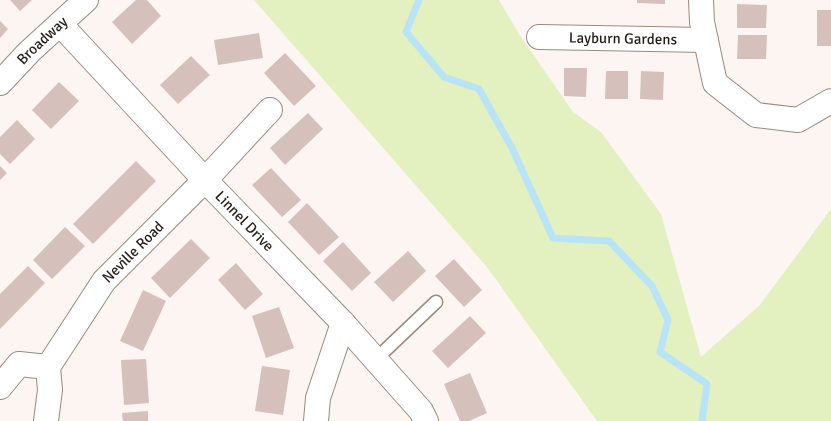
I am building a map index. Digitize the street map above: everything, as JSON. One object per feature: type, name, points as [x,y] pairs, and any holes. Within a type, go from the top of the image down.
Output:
[{"type":"street","name":"Broadway","points":[[0,83],[29,52],[86,0]]},
{"type":"street","points":[[702,0],[702,22],[715,83],[756,115],[798,120],[831,101]]},
{"type":"street","name":"Linnel Drive","points":[[60,24],[205,180],[343,323],[421,411],[426,421]]},
{"type":"street","name":"Layburn Gardens","points":[[539,37],[706,40]]},
{"type":"street","name":"Neville Road","points":[[48,367],[104,281],[205,180],[270,110]]},
{"type":"street","points":[[316,421],[318,398],[343,323]]},
{"type":"street","points":[[0,387],[19,364],[48,367],[50,390],[46,421]]},
{"type":"lane","points":[[375,360],[436,302]]},
{"type":"green space","points":[[254,0],[499,0],[519,34],[573,112],[601,132],[661,214],[701,357],[760,305],[831,209],[831,421],[597,421],[487,267]]},
{"type":"building","points":[[10,0],[32,0],[20,11]]},
{"type":"building","points":[[136,0],[147,0],[161,16],[132,44],[112,22]]},
{"type":"building","points":[[637,0],[665,0],[665,4],[637,3]]},
{"type":"building","points":[[737,4],[767,5],[766,28],[737,28]]},
{"type":"building","points":[[817,10],[831,10],[831,46],[817,46]]},
{"type":"building","points":[[0,21],[8,29],[0,38]]},
{"type":"building","points":[[259,33],[263,58],[218,65],[214,40]]},
{"type":"building","points":[[738,35],[767,35],[766,59],[737,59]]},
{"type":"building","points":[[285,53],[316,86],[294,106],[264,73]]},
{"type":"building","points":[[191,56],[210,75],[178,104],[160,85]]},
{"type":"building","points":[[564,68],[587,68],[586,97],[564,96]]},
{"type":"building","points":[[606,71],[628,71],[628,99],[605,99]]},
{"type":"building","points":[[641,71],[664,72],[663,100],[640,99]]},
{"type":"building","points":[[59,82],[79,101],[51,129],[32,110]]},
{"type":"building","points":[[308,113],[323,129],[285,165],[270,148]]},
{"type":"building","points":[[17,120],[35,139],[10,164],[0,154],[0,137]]},
{"type":"building","points":[[136,161],[156,181],[93,244],[73,224]]},
{"type":"building","points":[[0,166],[7,173],[0,180]]},
{"type":"building","points":[[271,168],[301,200],[282,217],[252,185]]},
{"type":"building","points":[[307,203],[339,237],[319,255],[288,222]]},
{"type":"building","points":[[65,227],[85,246],[52,279],[33,260]]},
{"type":"building","points":[[191,239],[210,258],[170,298],[151,278]]},
{"type":"building","points":[[343,242],[371,273],[352,291],[323,261]]},
{"type":"building","points":[[408,251],[426,271],[393,302],[374,282]]},
{"type":"building","points":[[454,259],[482,290],[464,307],[435,276]]},
{"type":"building","points":[[236,263],[263,294],[245,310],[218,280]]},
{"type":"building","points":[[28,266],[45,283],[0,329],[0,294]]},
{"type":"building","points":[[143,290],[166,301],[143,351],[120,341]]},
{"type":"building","points":[[279,307],[294,348],[266,358],[252,316]]},
{"type":"building","points":[[470,316],[486,333],[448,368],[432,351]]},
{"type":"building","points":[[146,359],[149,403],[124,405],[121,360]]},
{"type":"building","points":[[262,366],[290,370],[283,415],[255,411]]},
{"type":"building","points":[[470,373],[487,413],[469,421],[460,421],[444,384]]},
{"type":"building","points":[[148,411],[148,421],[123,421],[122,413]]},
{"type":"waterway","points":[[419,0],[406,32],[444,77],[479,89],[512,148],[553,238],[609,241],[652,286],[668,320],[660,352],[707,384],[702,421]]}]
